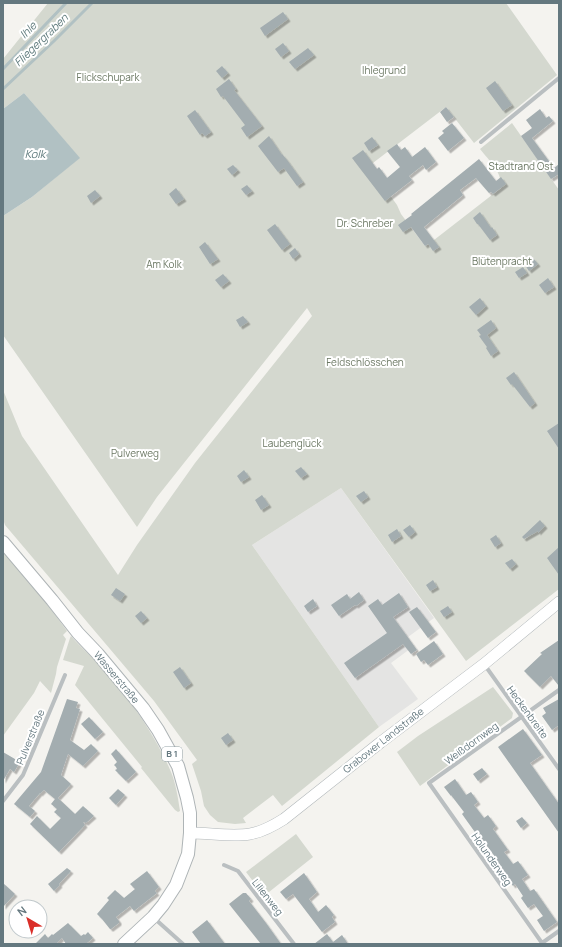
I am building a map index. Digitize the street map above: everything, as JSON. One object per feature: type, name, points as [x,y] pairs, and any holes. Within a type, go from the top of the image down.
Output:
[{"type":"main road","name":"Wasserstraße","points":[[3,542],[78,633],[126,687],[151,719],[178,766],[189,808],[190,833]]},
{"type":"main road","name":"Grabower Landstraße","points":[[190,833],[242,835],[258,832],[275,825],[312,798],[418,713],[484,664],[559,602]]},
{"type":"main road","name":"B 1","points":[[124,944],[153,918],[167,900],[176,884],[188,854],[190,833]]},
{"type":"street","points":[[481,142],[559,78]]},
{"type":"street","name":"Heckenbreite","points":[[484,664],[559,769]]},
{"type":"street","name":"Pulverstraße","points":[[3,802],[23,775],[65,675]]},
{"type":"street","name":"Weißdornweg","points":[[429,783],[559,690]]},
{"type":"street","name":"Holunderweg","points":[[429,783],[542,943]]},
{"type":"street","name":"Lilienweg","points":[[224,865],[238,871],[294,944]]},
{"type":"street","points":[[153,918],[183,944]]},
{"type":"street","points":[[542,943],[559,932]]},
{"type":"shaded area","points":[[341,488],[434,618],[408,637],[414,646],[391,663],[418,699],[379,727],[252,545]]},
{"type":"green space","points":[[48,3],[506,3],[557,75],[474,143],[446,107],[369,166],[397,205],[401,214],[425,246],[501,188],[500,177],[480,149],[512,123],[559,190],[559,589],[466,661],[341,488],[252,545],[379,727],[282,806],[273,795],[243,818],[246,823],[235,824],[218,822],[210,815],[204,806],[201,791],[192,764],[197,760],[154,701],[5,525],[3,519],[3,390],[22,436],[118,575],[137,545],[195,463],[312,316],[307,308],[157,497],[137,527],[3,335],[3,216],[32,197],[79,158],[24,93],[3,109],[3,59]]},
{"type":"green space","points":[[3,550],[42,597],[67,631],[63,635],[66,639],[51,693],[40,681],[34,693],[3,736]]},
{"type":"green space","points":[[71,636],[102,667],[151,733],[173,777],[180,811],[178,812],[175,810],[75,685],[84,666],[63,660]]},
{"type":"green space","points":[[493,687],[513,713],[512,718],[420,786],[397,752],[418,736]]},
{"type":"green space","points":[[296,834],[313,857],[264,896],[246,872]]},
{"type":"water","name":"Kolk","points":[[24,93],[80,158],[32,197],[3,216],[3,109]]},
{"type":"building","points":[[283,12],[288,19],[265,36],[260,28]]},
{"type":"building","points":[[283,43],[289,51],[281,57],[275,49]]},
{"type":"building","points":[[308,48],[314,55],[295,69],[289,62]]},
{"type":"building","points":[[222,66],[228,73],[222,78],[216,71]]},
{"type":"building","points":[[229,79],[236,89],[234,90],[262,126],[247,137],[241,128],[245,125],[216,89]]},
{"type":"building","points":[[495,81],[512,105],[503,111],[486,88]]},
{"type":"building","points":[[446,107],[454,117],[447,122],[440,112]]},
{"type":"building","points":[[540,109],[546,118],[549,116],[553,121],[532,138],[554,168],[559,164],[559,174],[551,179],[521,136],[532,128],[526,120]]},
{"type":"building","points":[[195,110],[211,132],[205,136],[202,133],[200,135],[187,116]]},
{"type":"building","points":[[452,123],[464,138],[448,151],[438,138],[444,133],[442,131]]},
{"type":"building","points":[[269,136],[303,182],[297,186],[284,168],[278,172],[258,146]]},
{"type":"building","points":[[372,137],[378,145],[369,151],[364,143]]},
{"type":"building","points":[[397,144],[401,150],[405,147],[412,157],[425,147],[436,162],[426,170],[423,165],[409,176],[412,180],[385,201],[352,158],[363,150],[377,169],[379,167],[387,178],[400,167],[387,151]]},
{"type":"building","points":[[479,159],[496,181],[501,177],[506,184],[493,194],[491,192],[489,193],[476,178],[460,190],[463,195],[424,227],[439,247],[433,251],[428,244],[425,246],[411,227],[403,232],[398,225]]},
{"type":"building","points":[[233,165],[238,170],[232,175],[227,169]]},
{"type":"building","points":[[247,185],[252,191],[246,195],[241,189]]},
{"type":"building","points":[[176,188],[184,199],[176,204],[169,194]]},
{"type":"building","points":[[95,190],[100,196],[91,203],[87,196]]},
{"type":"building","points":[[480,212],[497,235],[490,240],[473,218]]},
{"type":"building","points":[[275,224],[290,244],[282,250],[267,230]]},
{"type":"building","points":[[205,242],[218,259],[210,264],[199,247]]},
{"type":"building","points":[[295,248],[299,254],[293,259],[289,253]]},
{"type":"building","points":[[533,258],[538,264],[529,271],[525,265]]},
{"type":"building","points":[[523,267],[527,273],[519,278],[515,272]]},
{"type":"building","points":[[223,274],[229,281],[221,287],[215,280]]},
{"type":"building","points":[[548,278],[554,287],[545,293],[539,285]]},
{"type":"building","points":[[480,298],[486,306],[476,315],[469,307]]},
{"type":"building","points":[[243,316],[248,322],[240,327],[236,320]]},
{"type":"building","points":[[491,320],[496,328],[487,335],[498,351],[491,356],[477,330]]},
{"type":"building","points":[[514,372],[535,403],[530,407],[506,378]]},
{"type":"building","points":[[559,423],[559,449],[547,431]]},
{"type":"building","points":[[301,467],[307,474],[301,478],[295,471]]},
{"type":"building","points":[[244,470],[249,477],[241,482],[237,476]]},
{"type":"building","points":[[364,491],[368,497],[361,502],[356,496]]},
{"type":"building","points":[[262,495],[269,505],[261,510],[255,500]]},
{"type":"building","points":[[540,520],[545,526],[538,533],[538,531],[524,539],[522,537]]},
{"type":"building","points":[[410,525],[415,532],[409,537],[403,530]]},
{"type":"building","points":[[397,529],[401,536],[392,542],[388,535]]},
{"type":"building","points":[[496,535],[501,543],[495,547],[490,539]]},
{"type":"building","points":[[559,547],[559,575],[547,558]]},
{"type":"building","points":[[512,559],[516,564],[510,569],[505,563]]},
{"type":"building","points":[[433,580],[437,587],[430,591],[426,585]]},
{"type":"building","points":[[116,588],[125,594],[120,601],[111,595]]},
{"type":"building","points":[[359,592],[364,600],[339,616],[331,605],[347,594],[350,599]]},
{"type":"building","points":[[399,593],[408,607],[393,617],[417,650],[411,654],[403,644],[355,678],[344,663],[387,633],[368,606],[378,599],[382,605]]},
{"type":"building","points":[[313,599],[317,606],[308,612],[304,606]]},
{"type":"building","points":[[448,606],[452,612],[444,617],[440,611]]},
{"type":"building","points":[[417,607],[436,632],[428,638],[409,612]]},
{"type":"building","points":[[141,611],[147,618],[141,623],[135,616]]},
{"type":"building","points":[[559,640],[559,686],[551,676],[540,687],[524,671],[542,654],[540,653]]},
{"type":"building","points":[[434,641],[443,654],[428,665],[424,660],[421,662],[416,654]]},
{"type":"building","points":[[180,667],[191,683],[184,688],[173,672]]},
{"type":"building","points":[[67,699],[78,702],[76,708],[80,709],[70,740],[84,750],[91,744],[98,751],[83,766],[68,754],[61,775],[71,784],[58,798],[75,814],[83,806],[94,816],[86,823],[83,822],[85,825],[59,852],[30,824],[37,816],[50,829],[61,818],[54,812],[57,809],[51,804],[55,799],[44,790],[29,806],[35,811],[30,817],[14,804],[41,772]]},
{"type":"building","points":[[559,699],[559,725],[552,730],[542,716],[546,713],[543,708]]},
{"type":"building","points":[[89,717],[103,732],[95,739],[81,724]]},
{"type":"building","points":[[523,729],[542,755],[530,763],[559,804],[559,833],[498,747]]},
{"type":"building","points":[[228,733],[233,740],[226,745],[221,738]]},
{"type":"building","points":[[116,749],[136,772],[126,781],[115,770],[117,769],[114,765],[117,762],[111,754]]},
{"type":"building","points":[[3,752],[20,762],[14,772],[10,769],[3,781]]},
{"type":"building","points":[[482,768],[487,774],[478,781],[473,774]]},
{"type":"building","points":[[455,779],[466,795],[471,792],[478,802],[474,805],[484,818],[488,815],[496,826],[493,829],[508,850],[504,852],[513,864],[518,861],[528,875],[522,879],[530,891],[534,889],[557,922],[544,931],[537,920],[543,916],[534,904],[528,908],[521,898],[523,896],[515,884],[513,886],[494,859],[496,858],[462,814],[464,812],[444,787]]},
{"type":"building","points":[[118,789],[125,795],[116,805],[109,798]]},
{"type":"building","points":[[522,817],[527,823],[521,828],[516,821]]},
{"type":"building","points":[[67,868],[71,871],[54,891],[48,884]]},
{"type":"building","points":[[147,871],[159,887],[155,891],[157,893],[134,911],[130,906],[116,917],[119,923],[110,929],[97,914],[109,900],[107,898],[115,890],[124,898],[135,889],[130,884]]},
{"type":"building","points":[[304,873],[317,892],[309,899],[318,912],[326,905],[334,915],[332,917],[335,922],[322,932],[293,894],[286,899],[280,892]]},
{"type":"building","points":[[3,883],[15,894],[10,899],[8,899],[8,902],[3,907]]},
{"type":"building","points":[[243,893],[246,893],[251,899],[249,901],[281,944],[261,944],[229,904]]},
{"type":"building","points":[[207,920],[225,944],[201,944],[192,932]]},
{"type":"building","points":[[68,923],[81,936],[88,932],[93,938],[87,943],[88,944],[66,944],[62,938],[56,944],[35,944],[40,939],[48,939],[52,934],[53,935]]},
{"type":"building","points":[[327,934],[333,942],[342,935],[348,944],[314,944]]},
{"type":"waterway","name":"Ihle","points":[[3,69],[66,3]]},
{"type":"waterway","name":"Fliegergraben","points":[[3,89],[92,3]]},
{"type":"park label","name":"Ihlegrund","points":[[384,70]]},
{"type":"park label","name":"Flickschupark","points":[[108,77]]},
{"type":"park label","name":"Stadtrand Ost","points":[[521,166]]},
{"type":"park label","name":"Dr. Schreber","points":[[365,223]]},
{"type":"park label","name":"Blütenpracht","points":[[502,261]]},
{"type":"park label","name":"Am Kolk","points":[[164,264]]},
{"type":"park label","name":"Feldschlösschen","points":[[365,362]]},
{"type":"park label","name":"Laubenglück","points":[[292,443]]},
{"type":"park label","name":"Pulverweg","points":[[135,453]]}]
